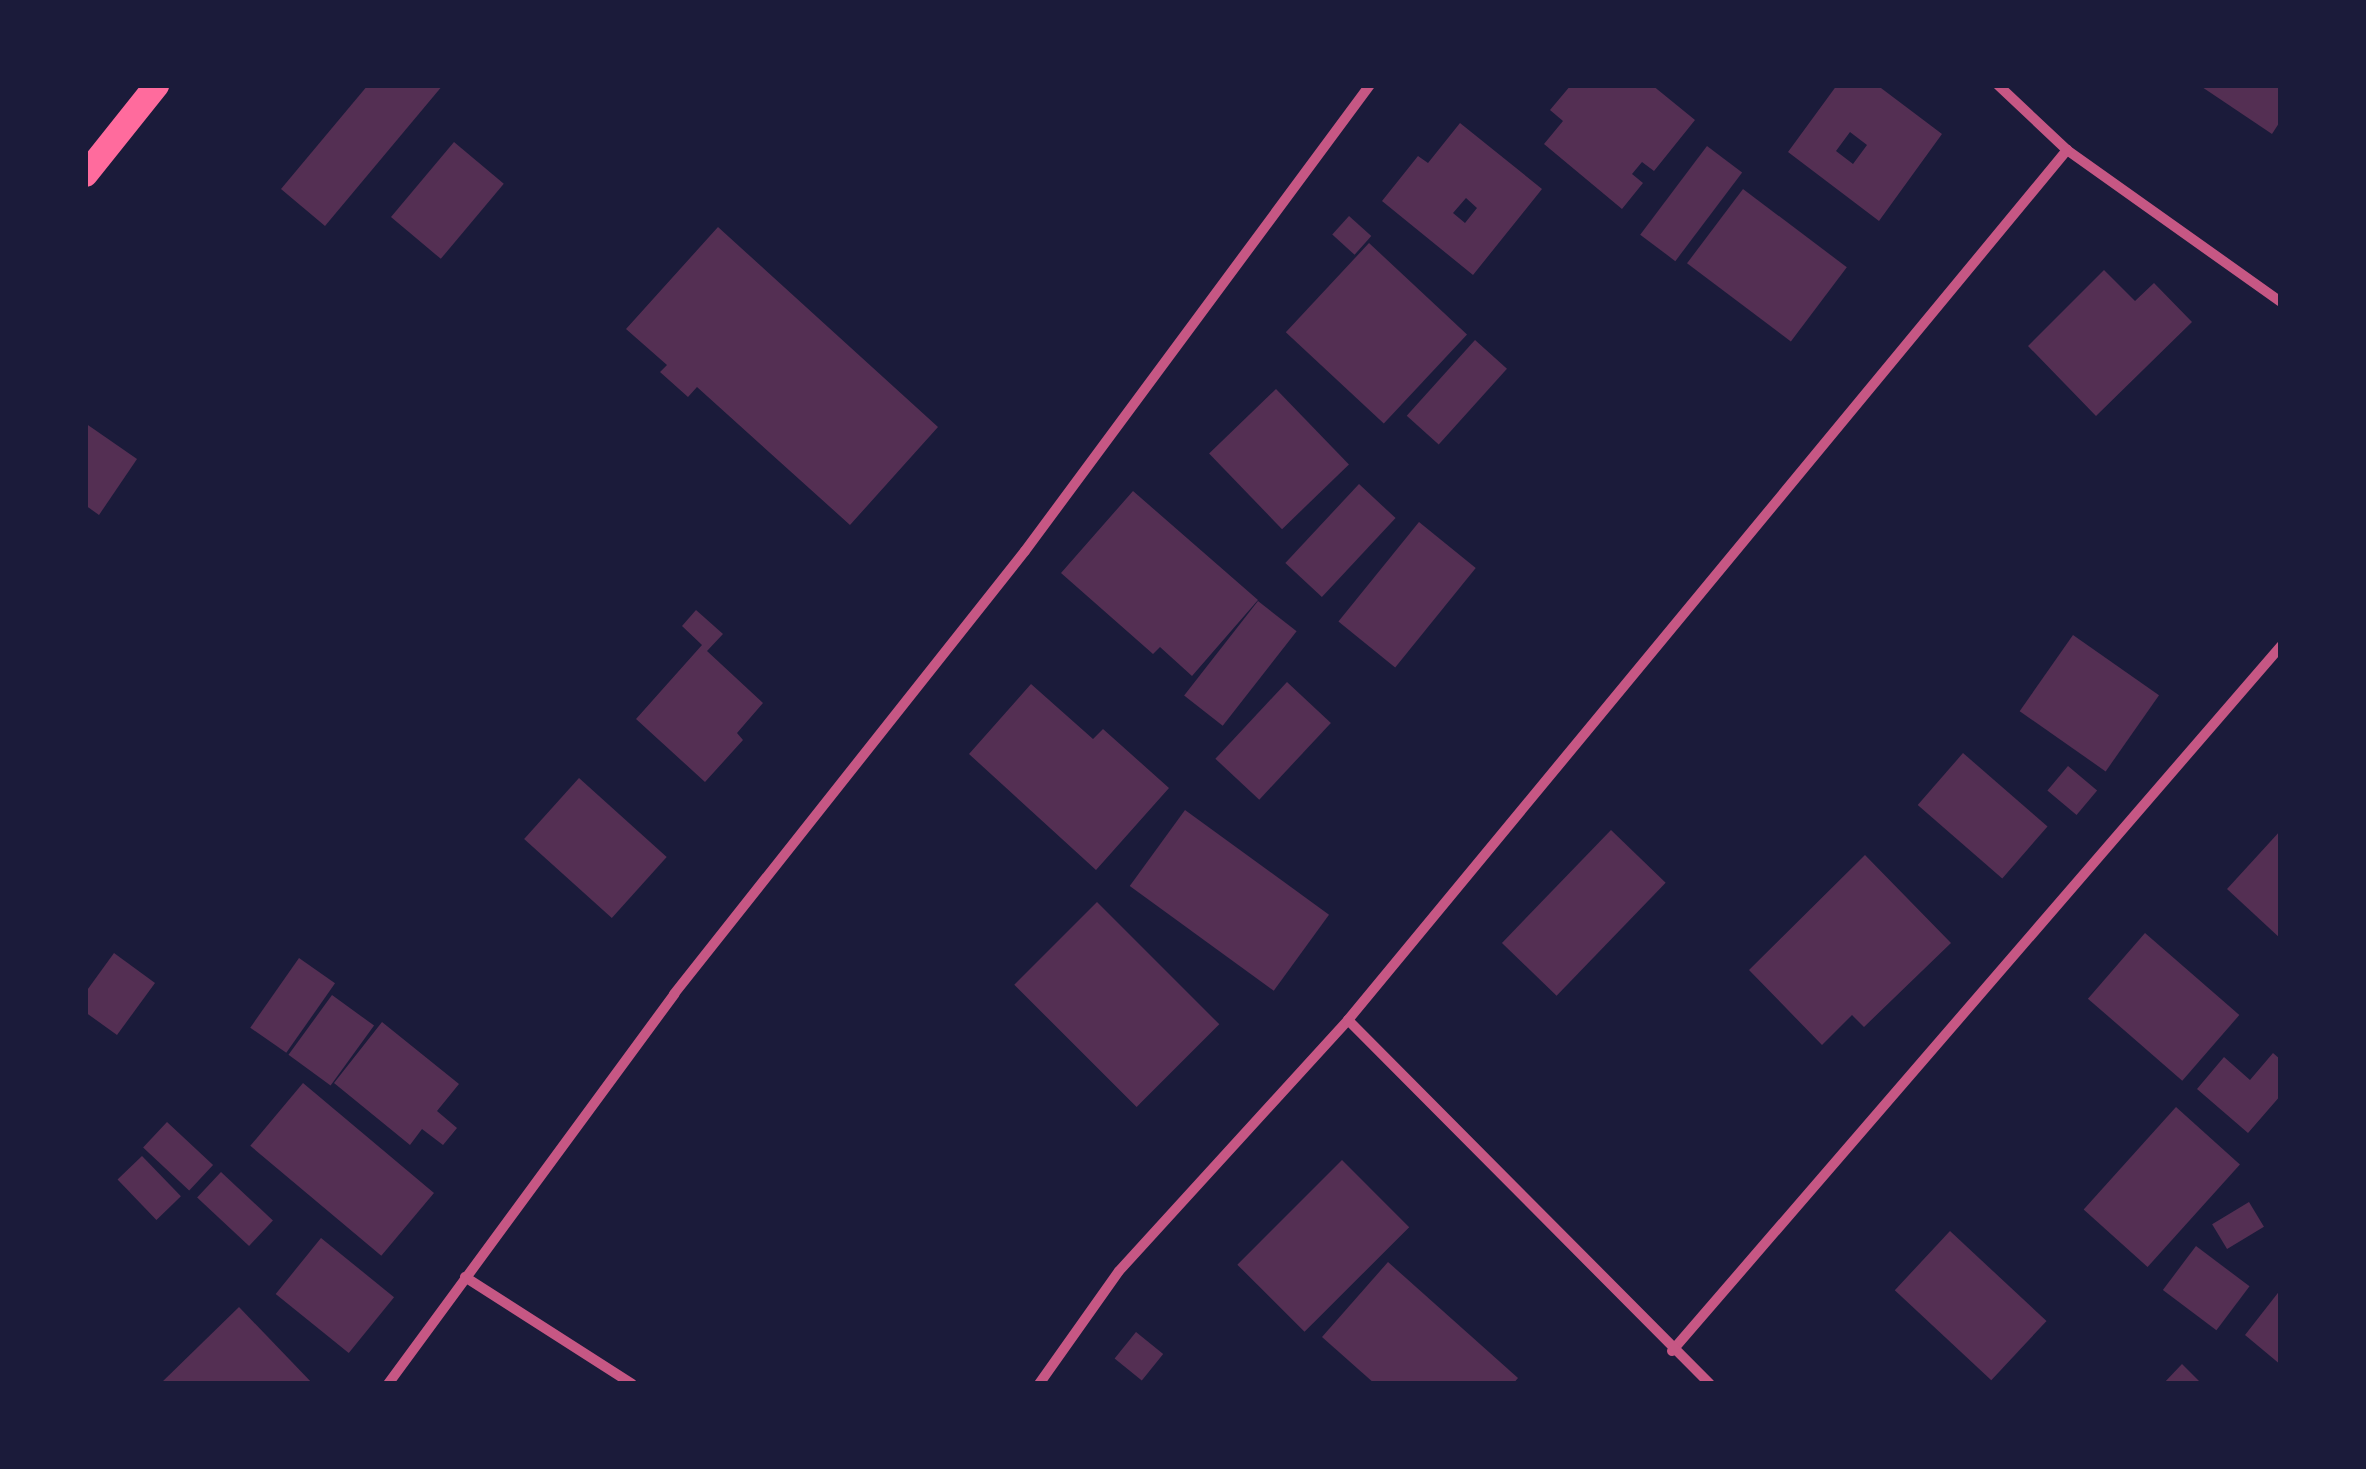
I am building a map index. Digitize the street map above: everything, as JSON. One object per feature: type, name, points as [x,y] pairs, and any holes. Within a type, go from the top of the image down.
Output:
[{"type":"main road","points":[[85,174],[156,85]]},
{"type":"street","points":[[388,1384],[674,994],[1025,551],[1370,85]]},
{"type":"street","points":[[1998,85],[2066,150],[2281,302]]},
{"type":"street","points":[[1039,1384],[1119,1271],[1348,1020],[2066,150]]},
{"type":"street","points":[[1672,1351],[2281,646]]},
{"type":"street","points":[[1348,1020],[1672,1351],[1710,1384]]},
{"type":"street","points":[[465,1277],[632,1384]]},
{"type":"building","points":[[368,85],[443,85],[325,226],[281,189]]},
{"type":"building","points":[[1571,85],[1652,85],[1695,120],[1654,171],[1642,162],[1632,174],[1643,183],[1622,209],[1544,144],[1563,121],[1550,110]]},
{"type":"building","points":[[1837,85],[1877,85],[1942,134],[1879,221],[1788,152]],"holes":[[[1850,132],[1867,145],[1853,164],[1836,151]]]},
{"type":"building","points":[[2199,85],[2281,85],[2281,120],[2272,134]]},
{"type":"building","points":[[1460,123],[1542,189],[1473,275],[1382,201],[1418,156],[1428,163]],"holes":[[[1466,198],[1477,208],[1465,223],[1453,213]]]},
{"type":"building","points":[[454,142],[504,184],[441,259],[391,217]]},
{"type":"building","points":[[1707,146],[1742,172],[1675,261],[1640,235]]},
{"type":"building","points":[[1743,189],[1847,267],[1791,342],[1687,263]]},
{"type":"building","points":[[1349,216],[1371,236],[1355,255],[1332,235]]},
{"type":"building","points":[[718,227],[938,427],[850,525],[697,387],[688,397],[660,372],[667,365],[626,329]]},
{"type":"building","points":[[1369,243],[1467,334],[1384,424],[1286,332]]},
{"type":"building","points":[[2104,270],[2135,301],[2154,283],[2192,322],[2096,416],[2028,346]]},
{"type":"building","points":[[1475,340],[1507,369],[1439,445],[1407,416]]},
{"type":"building","points":[[1276,389],[1349,465],[1282,529],[1209,454]]},
{"type":"building","points":[[85,423],[137,459],[99,515],[85,505]]},
{"type":"building","points":[[1359,484],[1396,518],[1322,597],[1285,563]]},
{"type":"building","points":[[1133,491],[1258,600],[1192,676],[1160,647],[1153,654],[1061,573]]},
{"type":"building","points":[[1419,522],[1476,568],[1395,667],[1338,621]]},
{"type":"building","points":[[1258,601],[1297,631],[1223,726],[1184,696]]},
{"type":"building","points":[[696,610],[723,634],[707,651],[763,703],[737,733],[743,740],[705,782],[636,719],[702,645],[682,626]]},
{"type":"building","points":[[2073,635],[2159,695],[2106,771],[2020,711]]},
{"type":"building","points":[[1287,682],[1331,723],[1259,800],[1215,759]]},
{"type":"building","points":[[1031,684],[1093,739],[1103,729],[1169,788],[1096,870],[969,754]]},
{"type":"building","points":[[1963,753],[2048,826],[2002,879],[1918,805]]},
{"type":"building","points":[[2068,766],[2097,790],[2077,815],[2047,791]]},
{"type":"building","points":[[579,778],[667,857],[612,918],[524,839]]},
{"type":"building","points":[[1185,810],[1329,915],[1274,991],[1130,886]]},
{"type":"building","points":[[1611,830],[1666,883],[1557,996],[1502,943]]},
{"type":"building","points":[[2281,830],[2281,939],[2227,889]]},
{"type":"building","points":[[1865,855],[1951,943],[1864,1027],[1852,1015],[1822,1045],[1749,970]]},
{"type":"building","points":[[1097,902],[1219,1024],[1137,1107],[1014,985]]},
{"type":"building","points":[[2145,933],[2239,1015],[2182,1081],[2088,999]]},
{"type":"building","points":[[114,953],[155,983],[117,1035],[85,1012],[85,993]]},
{"type":"building","points":[[299,958],[335,983],[286,1053],[250,1028]]},
{"type":"building","points":[[332,995],[374,1026],[331,1085],[289,1055]]},
{"type":"building","points":[[382,1022],[459,1084],[437,1111],[457,1128],[443,1145],[422,1129],[410,1145],[334,1083]]},
{"type":"building","points":[[2273,1053],[2281,1060],[2281,1095],[2248,1133],[2197,1089],[2224,1057],[2250,1080]]},
{"type":"building","points":[[303,1083],[434,1193],[381,1256],[250,1146]]},
{"type":"building","points":[[2176,1107],[2240,1165],[2148,1267],[2084,1210]]},
{"type":"building","points":[[167,1122],[213,1165],[189,1191],[143,1148]]},
{"type":"building","points":[[142,1156],[181,1196],[156,1220],[118,1180]]},
{"type":"building","points":[[1342,1160],[1409,1227],[1305,1332],[1237,1265]]},
{"type":"building","points":[[221,1172],[273,1220],[249,1246],[197,1198]]},
{"type":"building","points":[[2249,1202],[2264,1227],[2227,1249],[2212,1224]]},
{"type":"building","points":[[1950,1231],[2047,1321],[1991,1380],[1895,1290]]},
{"type":"building","points":[[321,1238],[394,1297],[349,1353],[276,1294]]},
{"type":"building","points":[[2196,1246],[2250,1286],[2216,1330],[2163,1290]]},
{"type":"building","points":[[1388,1262],[1518,1378],[1513,1384],[1375,1384],[1322,1337]]},
{"type":"building","points":[[2281,1289],[2281,1365],[2245,1335]]},
{"type":"building","points":[[239,1307],[313,1384],[160,1384]]},
{"type":"building","points":[[1136,1332],[1163,1354],[1142,1380],[1115,1358]]},
{"type":"building","points":[[2182,1364],[2202,1384],[2163,1384]]}]
